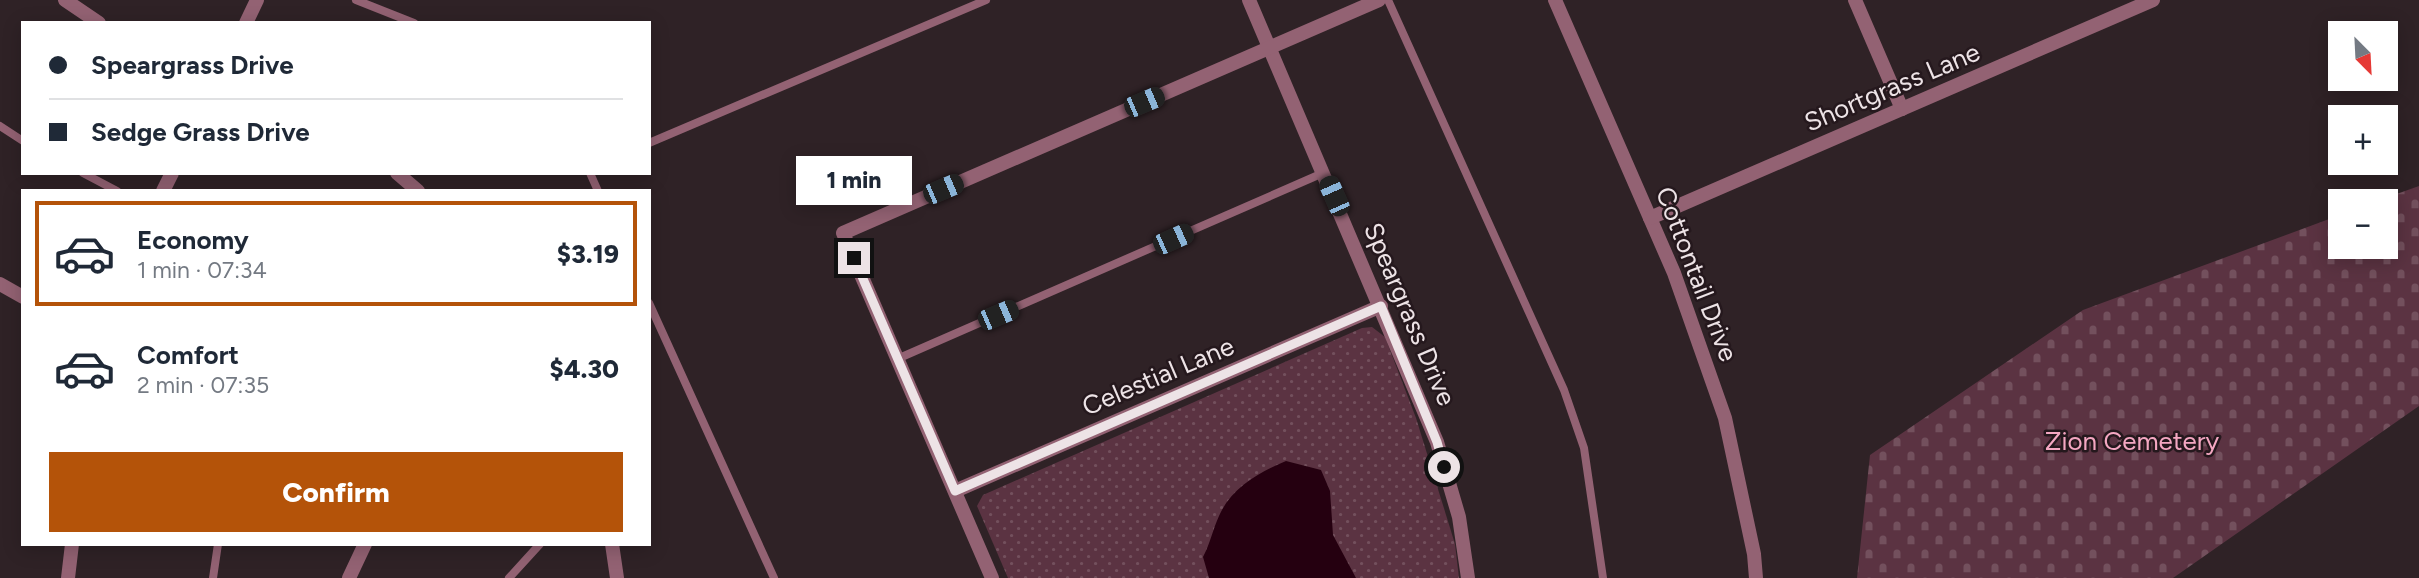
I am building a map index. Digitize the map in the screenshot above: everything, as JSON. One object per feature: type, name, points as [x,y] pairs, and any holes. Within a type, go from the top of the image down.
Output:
[{"type":"street","points":[[65,0],[96,21]]},
{"type":"street","points":[[247,21],[257,0]]},
{"type":"street","name":"Speargrass Drive","points":[[1249,0],[1437,442],[1459,517],[1468,578]]},
{"type":"street","points":[[992,578],[843,233],[1379,0]]},
{"type":"street","name":"Cottontail Drive","points":[[1555,0],[1674,272],[1725,418],[1754,554],[1756,578]]},
{"type":"street","points":[[1855,0],[1902,109]]},
{"type":"street","name":"Shortgrass Lane","points":[[1650,218],[2153,0]]},
{"type":"street","points":[[399,175],[416,189]]},
{"type":"street","points":[[1,286],[21,296]]},
{"type":"street","name":"Celestial Lane","points":[[955,491],[1381,306]]},
{"type":"street","points":[[68,578],[72,546]]},
{"type":"street","points":[[349,578],[364,546]]},
{"type":"street","points":[[612,546],[617,578]]},
{"type":"lane","points":[[356,0],[409,21]]},
{"type":"lane","points":[[651,142],[986,0]]},
{"type":"lane","points":[[1388,0],[1564,390],[1584,448],[1603,578]]},
{"type":"lane","points":[[0,126],[21,140]]},
{"type":"lane","points":[[897,359],[1323,173]]},
{"type":"lane","points":[[87,175],[113,189]]},
{"type":"lane","points":[[651,307],[774,578]]},
{"type":"lane","points":[[213,578],[218,546]]},
{"type":"lane","points":[[509,578],[538,546]]},
{"type":"green space","name":"Zion Cemetery","points":[[2419,186],[2419,406],[2173,578],[1857,578],[1870,455],[2083,310],[2328,219],[2328,259],[2398,259],[2398,194]]},
{"type":"green space","points":[[1372,327],[1385,337],[1416,418],[1455,544],[1459,578],[1008,578],[977,506],[983,495],[1362,328]]},
{"type":"shaded area","points":[[1286,461],[1321,470],[1330,491],[1333,535],[1356,578],[1209,578],[1203,557],[1224,506],[1247,482]]},
{"type":"route","points":[[854,258],[955,491],[1381,306],[1437,442],[1444,467]]}]
